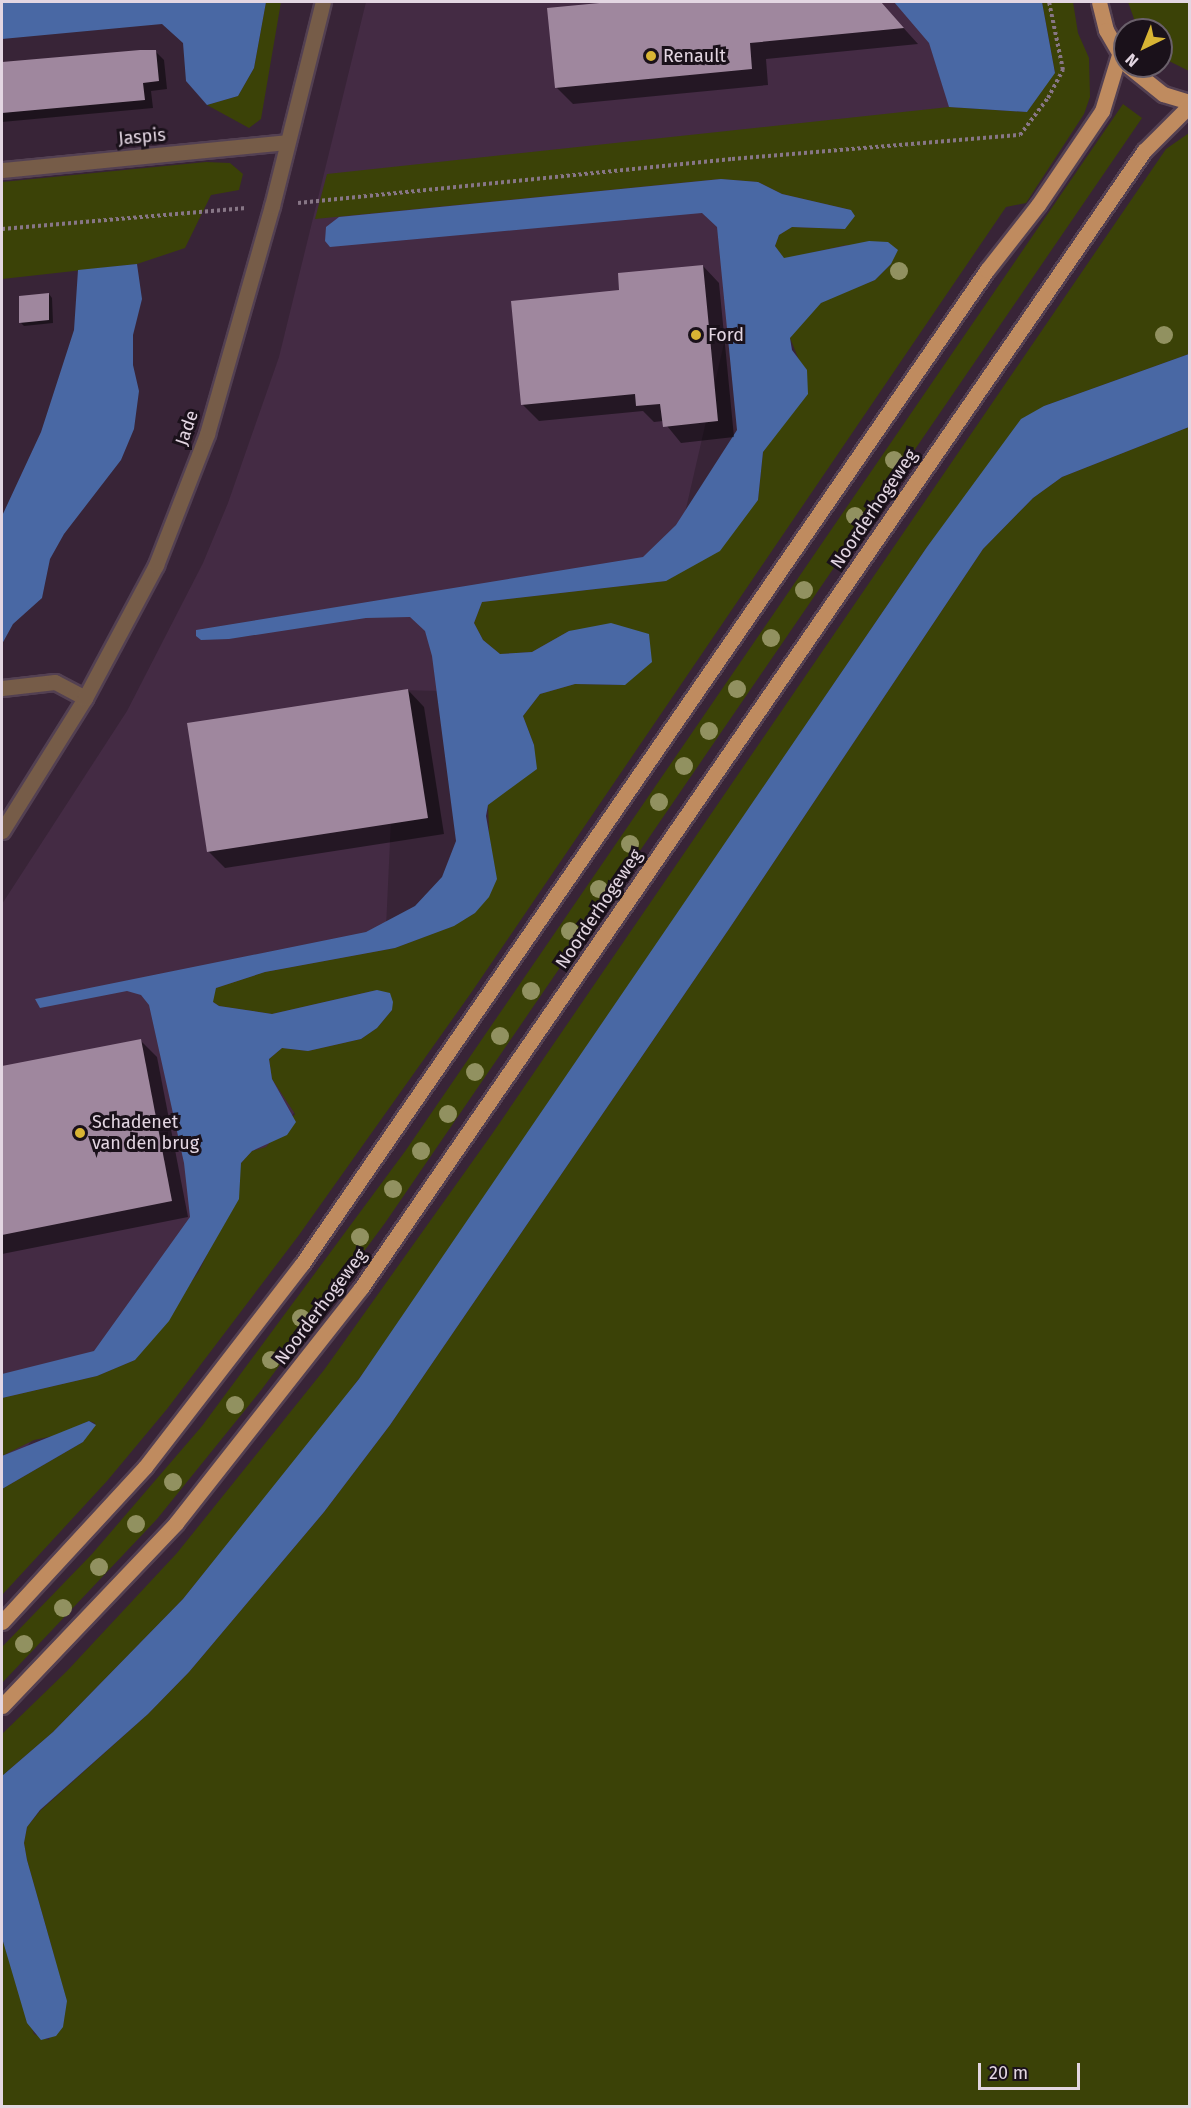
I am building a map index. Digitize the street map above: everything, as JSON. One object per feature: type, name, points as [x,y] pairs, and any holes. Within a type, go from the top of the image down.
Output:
[{"type":"main road","points":[[1099,2],[1106,30],[1113,42]]},
{"type":"main road","points":[[2,1622],[145,1467],[302,1264],[987,270],[1038,205],[1102,111],[1117,78]]},
{"type":"main road","points":[[1145,78],[1164,94],[1190,103]]},
{"type":"main road","name":"Noorderhogeweg","points":[[2,1706],[176,1523],[361,1288],[1144,151],[1190,103]]},
{"type":"street","name":"Jade","points":[[2,831],[86,699],[156,566],[207,434],[272,206],[323,2]]},
{"type":"street","name":"Jaspis","points":[[2,170],[287,142]]},
{"type":"street","points":[[2,688],[55,682],[86,699]]},
{"type":"path","points":[[2,229],[272,206],[744,158],[1020,135],[1048,98],[1063,70],[1049,2]]},
{"type":"shaded area","points":[[366,2],[925,2],[984,45],[899,262],[748,239],[662,613],[572,694],[397,690],[383,993],[196,1245],[2,1476],[2,904],[127,711],[203,563],[228,503],[279,357]]},
{"type":"green space","points":[[266,2],[281,2],[261,119],[249,128],[207,105],[238,96],[254,68]]},
{"type":"green space","points":[[1042,2],[1073,2],[1078,33],[1089,58],[1090,97],[1084,114],[1026,203],[1006,207],[471,993],[299,1235],[167,1409],[107,1481],[2,1595],[2,1489],[83,1442],[95,1423],[89,1421],[58,1435],[34,1440],[2,1456],[2,1398],[97,1376],[135,1360],[199,1271],[217,1234],[241,1163],[252,1151],[266,1147],[295,1114],[272,1079],[269,1059],[282,1048],[308,1051],[361,1039],[377,1028],[392,1010],[377,990],[272,1014],[219,1006],[213,1002],[212,993],[216,988],[265,972],[395,948],[453,926],[475,913],[489,829],[488,805],[505,791],[534,745],[523,716],[540,694],[575,684],[625,685],[569,631],[532,652],[500,654],[483,640],[474,623],[482,602],[666,581],[758,500],[763,452],[772,439],[799,360],[790,338],[798,325],[821,302],[875,280],[891,264],[846,245],[784,259],[775,246],[779,235],[792,227],[845,229],[851,210],[782,194],[758,182],[720,179],[315,219],[327,174],[949,107],[1027,112],[1055,72]]},
{"type":"green space","points":[[1128,2],[1189,2],[1189,71],[1173,63],[1173,18],[1134,18]]},
{"type":"green space","points":[[1123,104],[1142,118],[385,1223],[262,1389],[157,1519],[2,1683],[2,1647],[92,1554],[202,1426],[406,1150]]},
{"type":"green space","points":[[1189,133],[1189,354],[1044,406],[927,547],[386,1342],[327,1422],[183,1599],[53,1732],[2,1776],[2,1734],[67,1671],[177,1553],[324,1370],[492,1134],[1166,149]]},
{"type":"green space","points":[[206,162],[230,163],[243,174],[239,190],[211,195],[185,248],[137,264],[2,279],[2,182]]},
{"type":"green space","points":[[1189,427],[1189,2106],[2,2106],[2,1938],[34,2034],[49,2040],[55,1959],[27,1860],[24,1843],[27,1827],[40,1811],[148,1714],[189,1672],[324,1512],[390,1425],[729,929],[983,549],[1033,498],[1062,477]]},
{"type":"water","points":[[2,2],[266,2],[254,68],[238,96],[207,105],[186,81],[183,43],[162,24],[2,39]]},
{"type":"water","points":[[894,2],[1042,2],[1055,73],[1027,112],[949,107],[929,43]]},
{"type":"water","points":[[721,179],[758,182],[782,194],[851,210],[855,216],[845,229],[792,227],[779,235],[775,246],[784,258],[869,241],[888,242],[898,250],[891,264],[875,280],[821,303],[790,338],[792,350],[807,370],[808,394],[763,452],[758,500],[720,551],[666,581],[482,602],[474,623],[483,640],[500,654],[532,652],[569,631],[611,623],[649,634],[652,662],[625,685],[575,684],[540,694],[523,716],[534,745],[537,769],[488,805],[486,816],[497,879],[489,897],[475,913],[454,926],[395,948],[265,972],[216,988],[213,1002],[219,1006],[272,1014],[377,990],[390,993],[393,1002],[392,1010],[377,1028],[361,1039],[308,1051],[282,1048],[269,1059],[272,1079],[296,1122],[287,1135],[252,1151],[241,1163],[239,1199],[169,1321],[135,1360],[97,1376],[2,1398],[2,1374],[94,1351],[190,1217],[184,1163],[149,1005],[141,995],[127,991],[40,1008],[35,999],[366,932],[415,906],[442,877],[456,841],[432,656],[425,631],[410,617],[366,618],[229,639],[201,640],[196,636],[196,630],[643,557],[676,525],[737,430],[717,227],[702,213],[330,247],[325,241],[326,227],[339,217]]},
{"type":"water","points":[[137,264],[142,299],[133,335],[133,365],[139,391],[134,429],[121,460],[64,534],[50,559],[42,598],[13,624],[2,644],[2,516],[41,432],[74,330],[78,270]]},
{"type":"water","points":[[1189,354],[1189,427],[1062,477],[1033,498],[983,549],[729,929],[390,1425],[324,1512],[189,1672],[148,1714],[40,1810],[27,1827],[24,1843],[27,1860],[67,2001],[63,2027],[56,2036],[41,2040],[27,2023],[2,1938],[2,1776],[53,1732],[183,1599],[359,1379],[927,547],[1021,419],[1044,406]]},
{"type":"water","points":[[89,1421],[96,1425],[83,1442],[2,1489],[2,1456]]},
{"type":"building","name":"Renault","points":[[610,2],[881,2],[904,28],[750,43],[752,69],[555,88],[547,8]]},
{"type":"building","points":[[156,50],[159,81],[143,83],[145,100],[2,113],[2,62]]},
{"type":"building","points":[[703,265],[718,421],[663,427],[660,404],[636,406],[635,394],[521,405],[511,301],[619,290],[618,273]]},
{"type":"building","points":[[49,293],[49,320],[19,323],[19,296]]},
{"type":"building","points":[[408,689],[428,818],[207,852],[187,723]]},
{"type":"building","name":"Schadenet van den brug","points":[[141,1039],[172,1201],[2,1235],[2,1066]]},
{"type":"place","name":"Renault","points":[[651,56]]},
{"type":"place","name":"Ford","points":[[696,335]]},
{"type":"place","name":"Schadenet van den brug","points":[[80,1133]]}]
